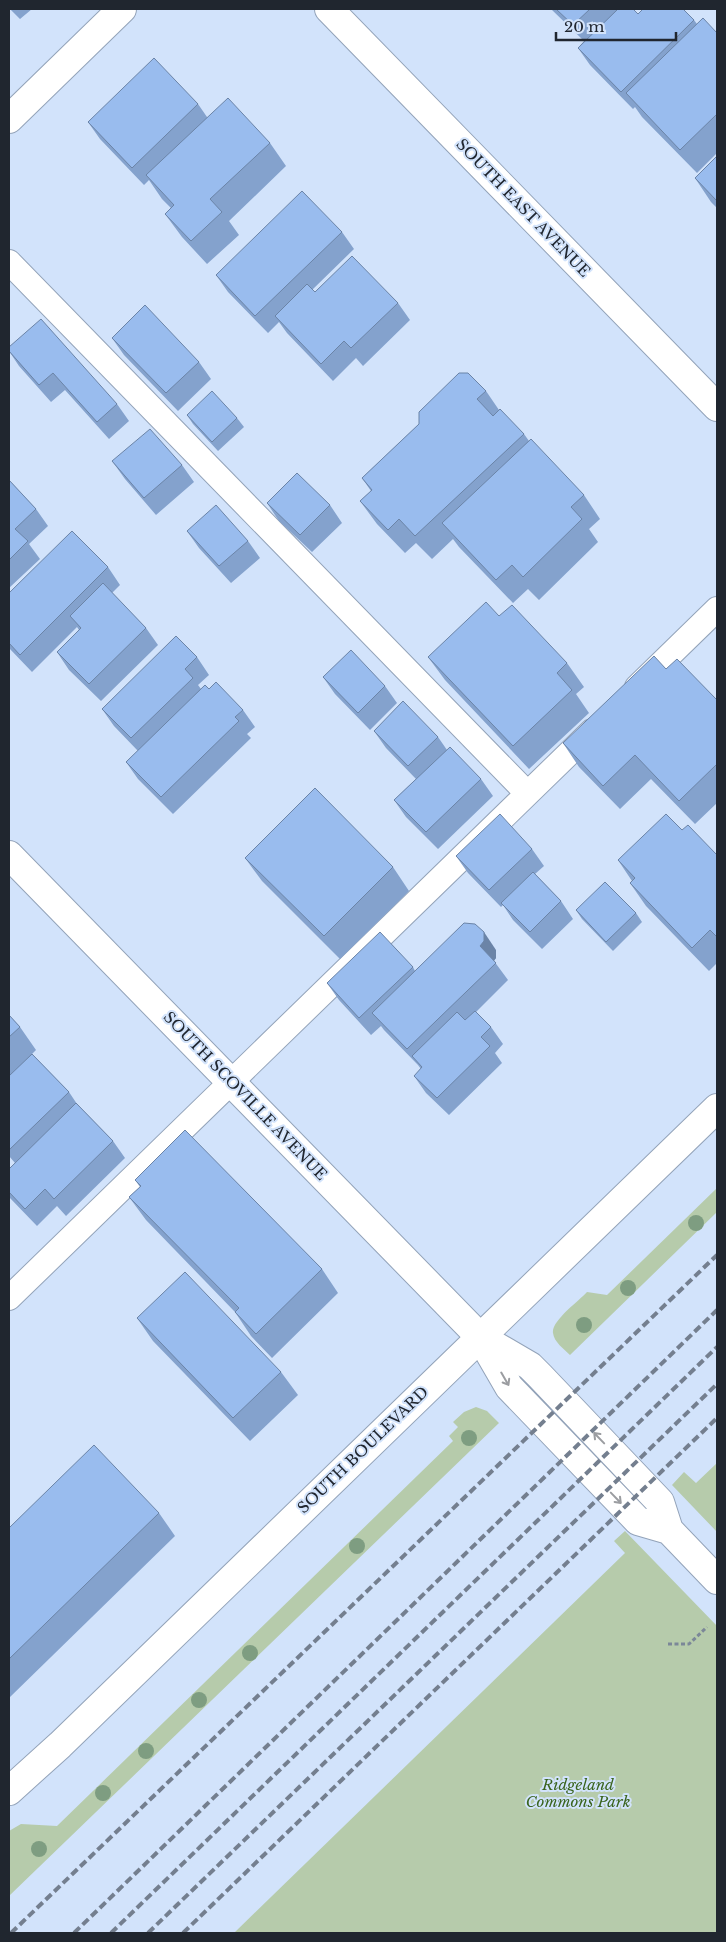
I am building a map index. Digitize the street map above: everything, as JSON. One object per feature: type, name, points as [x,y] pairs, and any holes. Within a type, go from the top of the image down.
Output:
[{"type":"street","points":[[9,119],[122,9]]},
{"type":"street","name":"SOUTH EAST AVENUE","points":[[329,9],[717,407]]},
{"type":"street","name":"SOUTH SCOVILLE AVENUE","points":[[9,855],[480,1337],[509,1387],[638,1521],[669,1530],[717,1580]]},
{"type":"street","name":"SOUTH BOULEVARD","points":[[9,1791],[67,1738],[717,1108]]},
{"type":"lane","points":[[9,262],[527,793]]},
{"type":"lane","points":[[9,1298],[717,609]]},
{"type":"path","points":[[668,1644],[688,1644],[707,1627]]},
{"type":"green space","points":[[717,1188],[717,1212],[570,1355],[555,1339],[553,1333],[556,1323],[561,1317],[587,1292],[607,1295]]},
{"type":"green space","points":[[476,1407],[487,1411],[499,1423],[9,1896],[9,1831],[21,1824],[57,1826],[453,1441],[449,1436],[458,1427],[453,1422],[464,1412]]},
{"type":"green space","points":[[717,1463],[717,1532],[672,1485],[684,1472],[696,1483]]},
{"type":"green space","name":"Ridgeland Commons Park","points":[[625,1531],[717,1626],[717,1933],[234,1933],[625,1553],[614,1541]]},
{"type":"building","points":[[556,9],[590,9],[573,25]]},
{"type":"building","points":[[618,9],[633,9],[638,14],[643,9],[683,9],[694,20],[621,92],[578,48]]},
{"type":"building","points":[[703,18],[717,33],[717,114],[680,150],[626,93]]},
{"type":"building","points":[[154,58],[198,104],[132,168],[88,122]]},
{"type":"building","points":[[228,98],[270,143],[210,199],[222,212],[191,241],[165,214],[174,205],[146,175]]},
{"type":"building","points":[[717,156],[717,201],[695,178]]},
{"type":"building","points":[[302,191],[342,232],[255,316],[216,275]]},
{"type":"building","points":[[352,256],[398,303],[351,348],[344,341],[321,364],[275,316],[307,284],[315,292]]},
{"type":"building","points":[[145,305],[199,362],[166,393],[112,338]]},
{"type":"building","points":[[41,319],[117,404],[97,422],[53,373],[39,385],[9,351],[9,347]]},
{"type":"building","points":[[459,373],[468,373],[486,391],[477,399],[493,416],[500,409],[524,434],[415,536],[399,519],[388,530],[360,501],[372,490],[362,478],[419,424],[419,412]]},
{"type":"building","points":[[212,391],[237,418],[212,442],[187,415]]},
{"type":"building","points":[[150,429],[182,465],[144,498],[112,461]]},
{"type":"building","points":[[531,439],[584,495],[571,507],[582,519],[523,577],[512,565],[496,580],[442,523]]},
{"type":"building","points":[[297,473],[330,505],[300,535],[267,503]]},
{"type":"building","points":[[9,480],[36,509],[15,529],[28,541],[9,560]]},
{"type":"building","points":[[216,505],[248,541],[219,566],[187,531]]},
{"type":"building","points":[[72,531],[108,567],[20,655],[9,643],[9,593]]},
{"type":"building","points":[[103,583],[146,628],[89,684],[57,652],[81,628],[70,616]]},
{"type":"building","points":[[486,602],[499,616],[512,605],[567,663],[557,673],[572,690],[513,746],[428,657]]},
{"type":"building","points":[[176,636],[197,657],[185,669],[193,678],[131,738],[102,709]]},
{"type":"building","points":[[351,650],[385,686],[358,713],[323,677]]},
{"type":"building","points":[[654,656],[666,669],[677,659],[717,700],[717,764],[679,801],[635,755],[603,786],[563,743]]},
{"type":"building","points":[[216,682],[243,710],[235,717],[239,721],[161,797],[126,762],[205,685],[209,689]]},
{"type":"building","points":[[403,701],[438,737],[408,766],[374,731]]},
{"type":"building","points":[[450,747],[481,779],[426,832],[394,800]]},
{"type":"building","points":[[315,788],[393,867],[324,936],[245,858]]},
{"type":"building","points":[[500,814],[532,849],[489,890],[456,856]]},
{"type":"building","points":[[666,814],[682,830],[688,825],[717,855],[717,937],[710,930],[692,948],[630,883],[635,878],[618,860]]},
{"type":"building","points":[[533,872],[561,901],[530,932],[501,903]]},
{"type":"building","points":[[605,882],[636,913],[606,942],[576,910]]},
{"type":"building","points":[[464,923],[475,924],[484,932],[484,941],[480,946],[496,963],[407,1049],[372,1013]]},
{"type":"building","points":[[380,932],[413,967],[359,1018],[327,983]]},
{"type":"building","points":[[475,1011],[491,1027],[481,1037],[490,1046],[437,1098],[414,1076],[422,1067],[412,1056],[457,1012],[465,1020]]},
{"type":"building","points":[[9,1015],[20,1027],[9,1037]]},
{"type":"building","points":[[32,1054],[69,1092],[9,1150],[9,1076]]},
{"type":"building","points":[[76,1103],[113,1141],[54,1199],[45,1189],[25,1209],[9,1192],[9,1169]]},
{"type":"building","points":[[185,1130],[322,1269],[256,1334],[235,1312],[239,1308],[129,1197],[141,1186],[135,1180]]},
{"type":"building","points":[[185,1272],[281,1372],[233,1418],[137,1318]]},
{"type":"building","points":[[94,1445],[159,1513],[9,1659],[9,1528]]},
{"type":"railway","points":[[11,1933],[717,1255]]},
{"type":"railway","points":[[74,1933],[717,1310]]},
{"type":"railway","points":[[111,1933],[717,1347]]},
{"type":"railway","points":[[148,1933],[717,1384]]},
{"type":"railway","points":[[183,1933],[717,1418]]}]
